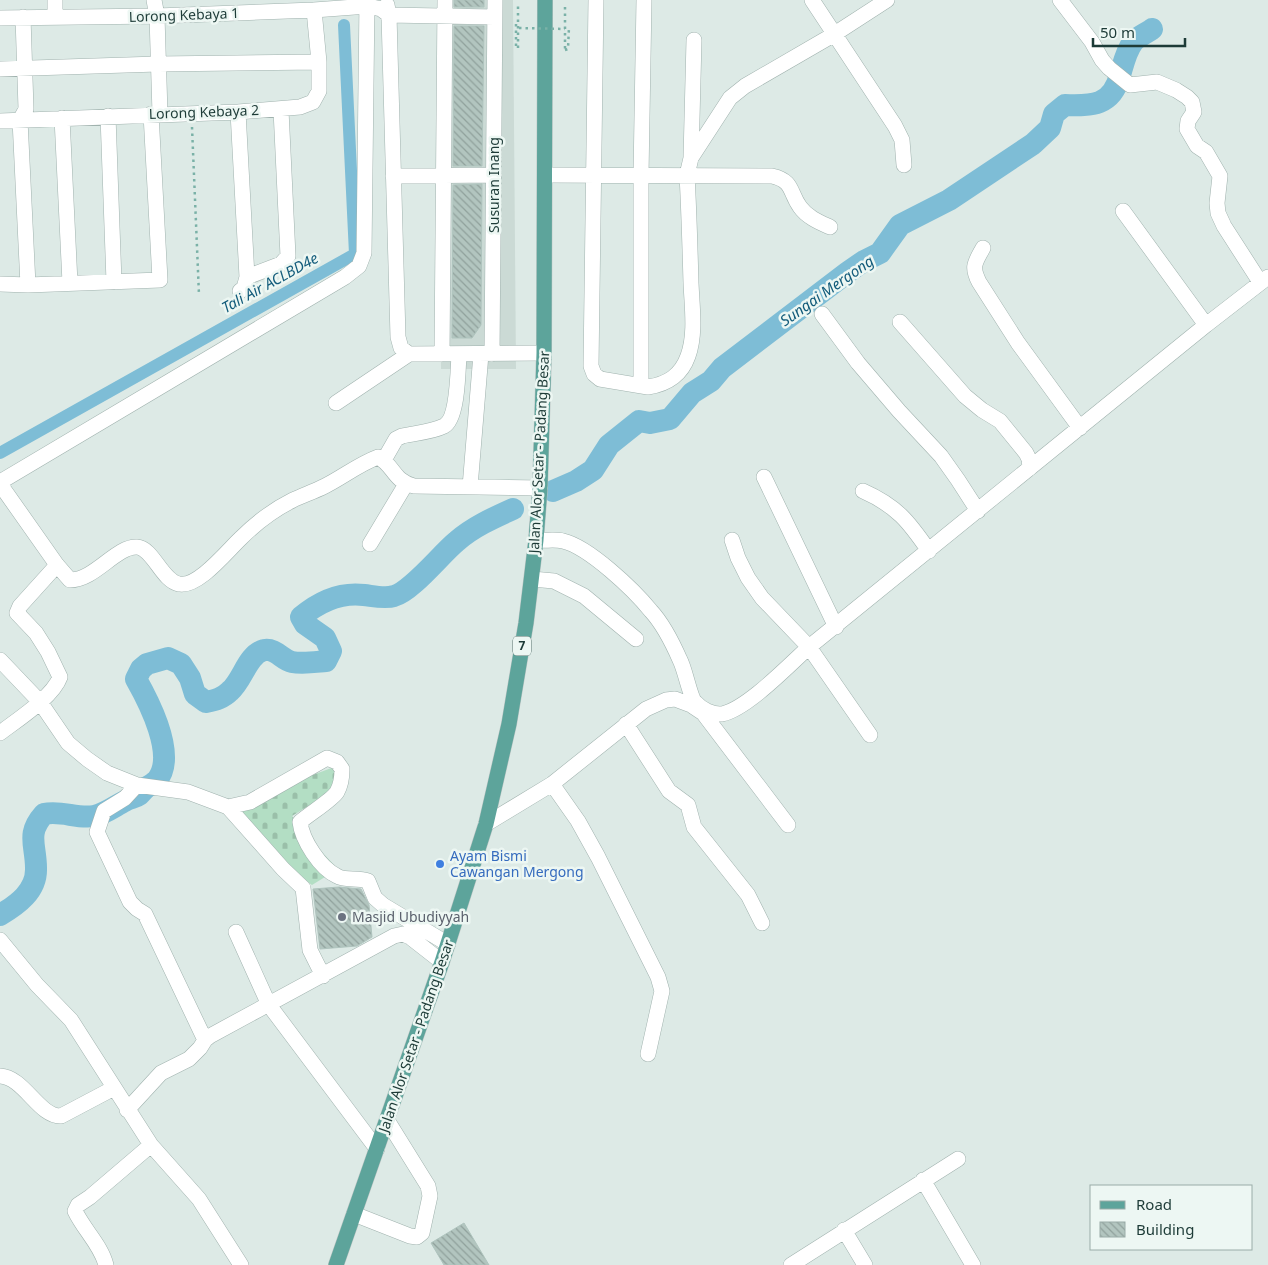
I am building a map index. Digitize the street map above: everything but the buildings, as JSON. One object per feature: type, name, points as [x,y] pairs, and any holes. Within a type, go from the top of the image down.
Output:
[{"type":"main road","name":"Jalan Alor Setar - Padang Besar","points":[[336,1265],[448,944],[486,824],[509,724],[532,579],[540,488],[544,353],[545,0]]},
{"type":"street","points":[[55,0],[55,17]]},
{"type":"street","points":[[0,284],[28,285],[160,280],[155,114],[158,64],[157,16],[154,0]]},
{"type":"street","points":[[386,0],[389,15],[398,337],[402,348],[409,354]]},
{"type":"street","points":[[442,354],[445,0]]},
{"type":"street","name":"Susuran Inang","points":[[470,487],[487,354],[494,175],[495,0]]},
{"type":"street","points":[[596,0],[591,366],[594,374],[600,379],[648,387],[670,381],[682,369],[688,356],[692,328],[688,176],[691,158],[694,40]]},
{"type":"street","points":[[641,385],[641,175],[644,0]]},
{"type":"street","points":[[812,0],[895,126],[902,140],[904,165]]},
{"type":"street","points":[[691,158],[730,98],[745,86],[834,35],[887,0]]},
{"type":"street","points":[[486,824],[552,784],[646,709],[666,700],[675,699],[694,702],[712,713],[720,714],[730,712],[746,704],[809,648],[1264,279],[1224,226],[1218,213],[1217,203],[1220,176],[1206,152],[1197,146],[1187,129],[1188,121],[1194,112],[1192,102],[1187,96],[1157,82],[1130,85],[1102,60],[1092,42],[1060,0]]},
{"type":"street","points":[[494,17],[389,15],[368,3],[364,253],[359,266],[345,277],[0,483],[57,565],[70,580],[78,580],[126,550],[137,547],[144,550],[169,578],[179,584],[191,583],[207,572],[248,530],[264,518],[292,501],[325,486],[378,457],[384,460],[396,477],[406,484],[414,486],[540,488]]},
{"type":"street","name":"Lorong Kebaya 1","points":[[0,18],[157,16],[314,10],[332,4],[368,3]]},
{"type":"street","name":"Lorong Kebaya 2","points":[[0,121],[281,110],[300,107],[313,102],[319,91],[319,62],[314,10]]},
{"type":"street","points":[[23,17],[26,110],[20,120],[28,285]]},
{"type":"street","points":[[0,69],[158,64],[319,62]]},
{"type":"street","points":[[246,277],[281,264],[288,256],[281,110]]},
{"type":"street","points":[[238,112],[246,277],[244,288],[240,291]]},
{"type":"street","points":[[108,116],[114,282]]},
{"type":"street","points":[[62,118],[70,283]]},
{"type":"street","points":[[392,176],[494,175]]},
{"type":"street","points":[[544,175],[772,176],[781,178],[790,185],[799,206],[807,214],[830,227]]},
{"type":"street","points":[[1123,212],[1206,325]]},
{"type":"street","points":[[983,248],[974,265],[974,271],[979,282],[1018,343],[1080,428]]},
{"type":"street","points":[[822,314],[858,363],[941,456],[978,510]]},
{"type":"street","points":[[900,322],[965,396],[982,410],[1000,421],[1026,453],[1030,468]]},
{"type":"street","points":[[336,403],[409,354],[544,353]]},
{"type":"street","points":[[384,460],[396,440],[402,436],[443,426],[450,422],[454,412],[459,354]]},
{"type":"street","points":[[764,477],[836,627]]},
{"type":"street","points":[[370,544],[406,484]]},
{"type":"street","points":[[863,491],[883,500],[901,515],[929,552]]},
{"type":"street","points":[[536,540],[562,541],[583,549],[621,580],[652,611],[681,661],[694,702]]},
{"type":"street","points":[[732,540],[741,565],[762,598],[809,648],[870,735]]},
{"type":"street","points":[[0,733],[40,702],[58,683],[60,677],[48,652],[36,633],[17,613],[20,606],[57,565]]},
{"type":"street","points":[[532,579],[554,581],[584,596],[636,639]]},
{"type":"street","points":[[0,660],[40,702],[68,743],[107,773],[145,787],[188,792],[228,807],[303,888],[310,950],[323,976]]},
{"type":"street","points":[[675,699],[691,705],[703,713],[788,825]]},
{"type":"street","points":[[626,724],[669,791],[688,805],[694,827],[748,895],[762,922]]},
{"type":"street","points":[[228,807],[250,802],[327,758],[337,762],[342,769],[341,780],[336,793],[300,822],[301,832],[309,848],[327,869],[338,878],[359,878],[368,881],[375,898],[383,905],[448,944]]},
{"type":"street","points":[[552,784],[578,821],[598,857],[658,977],[662,992],[648,1054]]},
{"type":"street","points":[[145,787],[126,798],[102,817],[97,832],[130,902],[145,914],[205,1040]]},
{"type":"street","points":[[236,932],[269,1005],[377,1149]]},
{"type":"street","points":[[127,1110],[161,1073],[188,1058],[200,1048],[205,1040],[394,936],[403,934],[410,937],[442,962]]},
{"type":"street","points":[[0,940],[37,985],[71,1020],[151,1145],[199,1200],[241,1265]]},
{"type":"street","points":[[0,1076],[8,1076],[46,1111],[56,1116],[61,1116],[114,1088]]},
{"type":"street","points":[[354,1214],[410,1236],[417,1236],[422,1233],[430,1196],[428,1186],[387,1120]]},
{"type":"street","points":[[106,1265],[104,1254],[75,1212],[78,1205],[151,1145]]},
{"type":"street","points":[[791,1265],[958,1159]]},
{"type":"street","points":[[923,1180],[973,1265]]},
{"type":"street","points":[[844,1230],[865,1265]]},
{"type":"path","points":[[516,24],[516,48],[518,48],[518,6]]},
{"type":"path","points":[[565,7],[567,28],[568,50],[565,50],[567,28]]},
{"type":"path","points":[[519,28],[567,28]]},
{"type":"path","points":[[192,113],[199,295]]},
{"type":"shaded area","points":[[438,0],[513,0],[516,369],[441,369]]},
{"type":"green space","points":[[334,767],[340,774],[336,791],[292,816],[338,869],[312,885],[294,872],[237,813],[302,779]]},
{"type":"waterway","name":"Tali Air ACLBD4e","points":[[0,453],[355,254],[344,25]]},
{"type":"waterway","name":"Sungai Mergong","points":[[553,491],[576,481],[593,470],[609,445],[639,421],[650,423],[670,419],[692,393],[711,381],[722,368],[848,272],[880,253],[900,225],[949,200],[1033,144],[1050,128],[1054,114],[1065,105],[1092,104],[1106,98],[1112,93],[1116,85],[1125,58],[1133,42],[1152,29]]},
{"type":"waterway","name":"Sungai Mergong","points":[[0,915],[19,902],[33,884],[36,868],[33,840],[35,828],[44,814],[57,813],[88,817],[98,815],[139,795],[157,780],[162,770],[163,744],[154,715],[136,679],[141,669],[147,664],[168,658],[181,664],[190,678],[195,694],[206,702],[227,693],[238,681],[253,657],[264,650],[275,652],[292,662],[326,661],[331,651],[325,638],[305,624],[301,617],[315,606],[339,596],[355,594],[387,597],[401,593],[418,580],[463,536],[483,523],[513,509]]},
{"type":"place","name":"Ayam Bismi Cawangan Mergong","points":[[440,864]]},
{"type":"place","name":"Masjid Ubudiyyah","points":[[342,917]]}]
